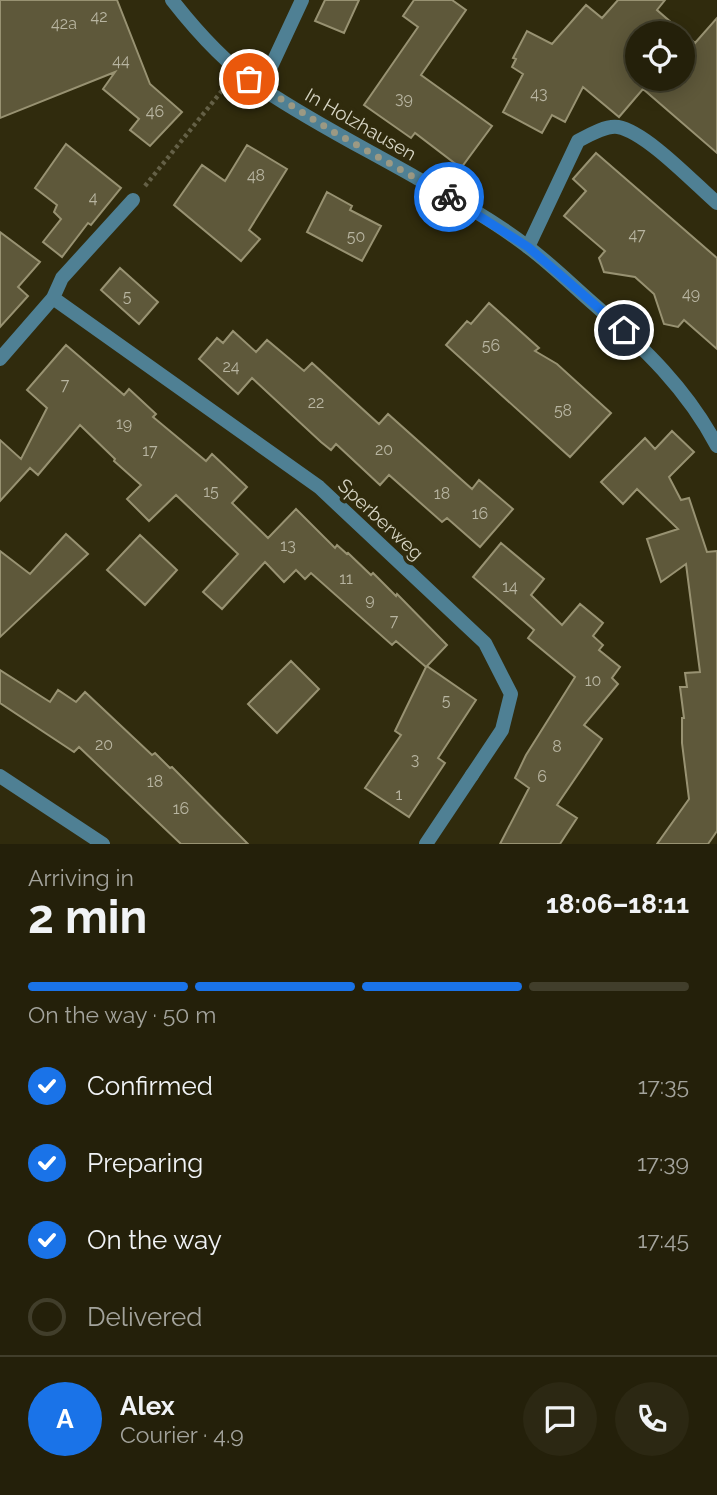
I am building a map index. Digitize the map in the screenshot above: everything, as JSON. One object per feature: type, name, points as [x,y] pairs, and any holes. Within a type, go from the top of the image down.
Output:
[{"type":"street","name":"In Holzhausen","points":[[172,0],[188,20],[261,89],[487,219],[528,247],[643,347],[667,372],[690,400],[717,446]]},
{"type":"street","points":[[261,89],[302,0]]},
{"type":"street","points":[[528,247],[578,141],[593,133],[616,127],[637,134],[717,203]]},
{"type":"street","points":[[0,359],[53,298],[62,278],[133,200]]},
{"type":"street","name":"Sperberweg","points":[[53,298],[319,487],[485,643],[511,694],[502,730],[426,844]]},
{"type":"street","points":[[0,776],[103,844]]},
{"type":"path","points":[[133,200],[215,101],[237,69]]},
{"type":"building","points":[[0,0],[117,0],[150,84],[182,112],[150,146],[130,130],[139,119],[103,89],[115,72],[0,118]]},
{"type":"building","points":[[325,0],[359,0],[344,33],[315,21]]},
{"type":"building","points":[[414,0],[452,0],[466,10],[421,75],[492,126],[461,168],[415,133],[411,138],[364,105],[418,27],[403,16]]},
{"type":"building","points":[[618,0],[665,0],[657,10],[670,21],[625,21],[625,91],[641,91],[619,117],[583,87],[565,122],[552,115],[542,133],[503,112],[523,74],[512,67],[516,59],[513,58],[527,31],[552,44],[586,5],[602,18]]},
{"type":"building","points":[[717,18],[717,153],[645,91],[695,91],[695,43]]},
{"type":"building","points":[[66,144],[121,188],[91,225],[88,223],[62,257],[43,242],[61,219],[54,212],[57,205],[35,188]]},
{"type":"building","points":[[247,145],[287,169],[249,230],[260,239],[241,261],[174,205],[202,165],[225,181]]},
{"type":"building","points":[[596,153],[717,258],[717,349],[684,320],[678,327],[664,324],[654,294],[635,277],[604,272],[599,258],[605,251],[564,216],[586,191],[573,179]]},
{"type":"building","points":[[327,192],[352,206],[350,210],[381,226],[362,261],[307,232]]},
{"type":"building","points":[[0,232],[40,262],[18,287],[28,296],[0,327]]},
{"type":"building","points":[[120,268],[158,302],[139,324],[101,290]]},
{"type":"building","points":[[489,303],[539,348],[535,351],[557,364],[611,413],[570,457],[446,345],[467,321],[471,324]]},
{"type":"building","points":[[233,331],[256,352],[267,340],[304,371],[312,363],[379,424],[388,414],[472,489],[479,480],[513,509],[480,547],[447,518],[442,522],[389,475],[380,485],[336,444],[331,450],[321,442],[252,378],[238,394],[199,359],[217,338],[223,343]]},
{"type":"building","points":[[66,345],[124,395],[129,389],[156,414],[153,417],[206,461],[212,454],[247,487],[232,503],[268,538],[296,509],[335,548],[337,545],[348,553],[396,596],[397,594],[447,645],[427,666],[476,700],[438,758],[445,763],[409,817],[365,788],[401,735],[395,731],[426,667],[396,641],[392,645],[311,573],[305,579],[296,570],[284,582],[265,562],[222,609],[203,592],[238,554],[176,495],[149,521],[127,499],[141,485],[80,425],[38,475],[30,468],[0,501],[0,440],[21,459],[47,408],[27,390]]},
{"type":"building","points":[[672,431],[694,452],[669,477],[681,500],[689,498],[707,552],[717,551],[717,831],[708,844],[657,844],[689,799],[682,743],[684,718],[680,687],[687,687],[685,673],[700,672],[686,564],[661,582],[647,539],[678,529],[637,489],[623,504],[601,482],[645,438],[655,449]]},
{"type":"building","points":[[66,534],[88,554],[0,637],[0,551],[30,574]]},
{"type":"building","points":[[140,535],[177,570],[145,605],[107,570]]},
{"type":"building","points":[[501,543],[544,579],[531,595],[562,625],[580,604],[603,623],[593,636],[603,645],[599,650],[620,667],[612,678],[618,684],[584,725],[602,739],[557,805],[577,818],[560,844],[500,844],[529,788],[515,778],[526,755],[575,677],[528,638],[534,630],[473,577]]},
{"type":"building","points":[[291,661],[319,689],[277,733],[248,704]]},
{"type":"building","points":[[0,670],[50,702],[58,690],[76,702],[85,692],[152,755],[155,753],[172,767],[248,844],[181,844],[79,747],[74,752],[0,703]]},
{"type":"way so far","points":[[249,79],[261,89],[332,131],[449,197]]},
{"type":"route","points":[[449,197],[528,247],[624,330]]}]
